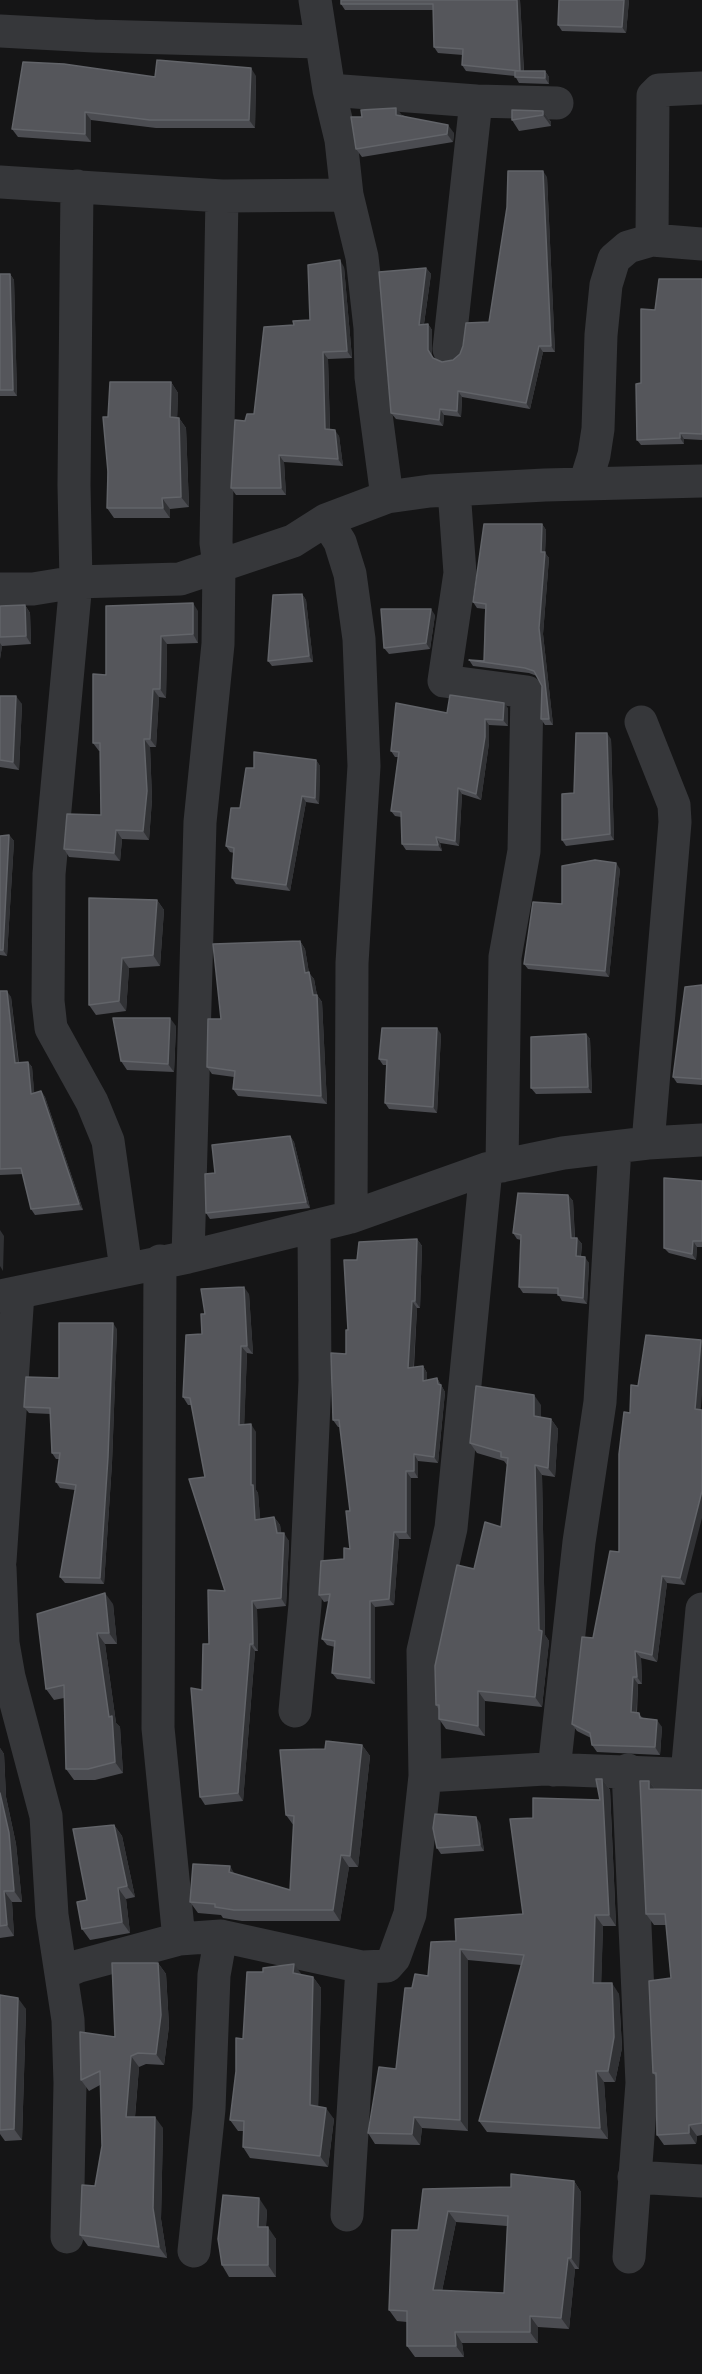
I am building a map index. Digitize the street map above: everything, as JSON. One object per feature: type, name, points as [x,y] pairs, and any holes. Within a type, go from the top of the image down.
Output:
[{"type":"street","points":[[315,0],[320,42],[341,140],[347,195],[363,257],[370,328],[371,377],[387,497]]},
{"type":"street","points":[[0,31],[93,36],[320,42]]},
{"type":"street","points":[[652,240],[653,96],[659,90],[702,88]]},
{"type":"street","points":[[329,90],[476,101],[556,103]]},
{"type":"street","points":[[449,349],[476,101]]},
{"type":"street","points":[[0,182],[222,196],[347,195]]},
{"type":"street","points":[[77,186],[74,485],[76,582],[49,874],[48,1001],[51,1028],[92,1102],[108,1142],[126,1269]]},
{"type":"street","points":[[179,1939],[158,1728],[174,1259],[200,822],[218,644],[219,565],[216,543],[222,196]]},
{"type":"street","points":[[585,484],[594,455],[598,429],[601,335],[610,268],[619,253],[638,243],[652,240],[702,244]]},
{"type":"street","points":[[0,589],[33,589],[76,582],[180,579],[293,541],[326,520],[387,497],[454,490],[702,482]]},
{"type":"street","points":[[61,1974],[79,1966],[179,1939],[221,1936],[362,1967],[387,1965],[394,1958],[410,1914],[425,1776],[423,1652],[451,1528],[494,1168],[505,957],[524,851],[527,692],[444,681],[460,573],[454,490]]},
{"type":"street","points":[[326,520],[340,542],[350,574],[359,639],[364,766],[352,963],[351,1217]]},
{"type":"street","points":[[641,722],[674,805],[675,822],[648,1143]]},
{"type":"street","points":[[0,1561],[9,1295],[351,1217],[494,1168],[563,1152],[702,1140]]},
{"type":"street","points":[[554,1770],[579,1542],[600,1402],[615,1147]]},
{"type":"street","points":[[295,1712],[305,1605],[315,1393],[314,1226]]},
{"type":"street","points":[[0,1568],[3,1643],[9,1677],[46,1816],[52,1915],[68,2020],[70,2083],[67,2237]]},
{"type":"street","points":[[425,1776],[554,1770],[628,1770],[694,1774],[702,1609]]},
{"type":"street","points":[[628,1770],[635,1980],[642,2083],[629,2257]]},
{"type":"street","points":[[194,2252],[209,2109],[214,1975],[221,1936]]},
{"type":"street","points":[[347,2215],[362,1967]]},
{"type":"street","points":[[634,2177],[702,2181]]},
{"type":"building","points":[[341,0],[517,0],[520,71],[462,65],[463,49],[434,47],[433,4],[341,4]]},
{"type":"building","points":[[559,0],[624,0],[622,27],[558,25]]},
{"type":"building","points":[[157,60],[251,68],[249,120],[150,120],[85,112],[85,134],[12,129],[23,62],[64,64],[155,77]]},
{"type":"building","points":[[515,71],[545,71],[545,78],[515,77]]},
{"type":"building","points":[[396,108],[396,115],[448,125],[447,134],[356,149],[351,117],[362,117],[361,110]]},
{"type":"building","points":[[512,110],[543,111],[543,115],[512,120]]},
{"type":"building","points":[[508,171],[543,171],[551,346],[539,346],[526,403],[458,391],[457,411],[440,409],[439,420],[391,413],[379,272],[426,268],[419,325],[428,324],[428,350],[433,358],[442,362],[453,360],[460,354],[463,346],[466,323],[489,322],[507,207]]},
{"type":"building","points":[[340,260],[347,351],[323,352],[325,429],[335,430],[338,459],[279,455],[281,488],[231,488],[235,420],[245,421],[247,414],[254,414],[264,327],[294,325],[293,321],[310,320],[308,265]]},
{"type":"building","points":[[0,274],[10,274],[13,390],[0,390]]},
{"type":"building","points":[[659,279],[702,279],[702,434],[680,433],[680,438],[637,440],[636,384],[641,383],[641,309],[655,310]]},
{"type":"building","points":[[110,382],[171,382],[170,417],[179,418],[181,497],[162,498],[163,508],[107,508],[108,472],[103,417],[108,417]]},
{"type":"building","points":[[484,524],[542,524],[541,552],[545,552],[539,628],[549,719],[541,719],[542,686],[534,671],[469,660],[484,661],[486,604],[473,602]]},
{"type":"building","points":[[302,594],[309,656],[268,661],[273,595]]},
{"type":"building","points":[[193,603],[193,634],[161,636],[160,689],[153,689],[150,739],[144,739],[147,791],[143,831],[116,830],[114,853],[64,849],[67,814],[101,815],[100,743],[93,743],[93,674],[106,675],[106,606]]},
{"type":"building","points":[[25,605],[26,636],[0,637],[0,606]]},
{"type":"building","points":[[381,609],[431,609],[426,643],[384,648]]},
{"type":"building","points":[[450,695],[504,703],[503,720],[485,719],[485,737],[476,794],[458,788],[455,841],[436,837],[438,845],[402,844],[401,812],[391,811],[399,752],[391,751],[396,703],[447,713]]},
{"type":"building","points":[[0,696],[16,696],[13,762],[0,760]]},
{"type":"building","points":[[576,733],[607,733],[610,834],[562,840],[562,794],[574,793]]},
{"type":"building","points":[[254,752],[316,760],[315,798],[302,796],[286,885],[232,878],[234,848],[226,846],[231,808],[240,808],[246,768],[254,768]]},
{"type":"building","points":[[9,835],[3,950],[0,950],[0,836]]},
{"type":"building","points":[[595,860],[616,863],[605,971],[524,964],[533,902],[562,904],[562,866]]},
{"type":"building","points":[[89,898],[157,900],[153,955],[122,958],[119,1001],[89,1005]]},
{"type":"building","points":[[300,941],[305,973],[309,972],[313,995],[317,995],[321,1096],[233,1089],[235,1071],[207,1067],[208,1019],[221,1019],[213,944]]},
{"type":"building","points":[[702,985],[702,1079],[673,1077],[685,987]]},
{"type":"building","points":[[0,991],[7,991],[15,1063],[28,1062],[31,1094],[41,1091],[79,1204],[31,1209],[21,1168],[0,1169]]},
{"type":"building","points":[[113,1018],[170,1018],[168,1064],[121,1061]]},
{"type":"building","points":[[382,1028],[437,1028],[433,1107],[385,1103],[387,1060],[379,1059]]},
{"type":"building","points":[[586,1034],[588,1087],[531,1088],[531,1037]]},
{"type":"building","points":[[290,1136],[306,1202],[206,1213],[205,1174],[215,1173],[212,1145]]},
{"type":"building","points":[[664,1178],[702,1181],[702,1241],[693,1241],[692,1254],[664,1248]]},
{"type":"building","points":[[518,1193],[568,1195],[571,1238],[577,1238],[576,1256],[585,1257],[583,1298],[558,1295],[558,1288],[519,1287],[521,1235],[513,1233]]},
{"type":"building","points":[[417,1239],[415,1301],[412,1301],[408,1368],[423,1366],[423,1381],[437,1378],[438,1384],[441,1385],[434,1457],[414,1454],[414,1471],[406,1471],[406,1532],[394,1532],[389,1599],[370,1601],[370,1678],[332,1673],[335,1641],[322,1639],[330,1594],[319,1595],[321,1561],[344,1559],[344,1548],[350,1549],[346,1511],[350,1511],[339,1420],[333,1420],[331,1353],[346,1354],[346,1330],[348,1330],[344,1260],[357,1260],[359,1242]]},
{"type":"building","points":[[244,1287],[247,1346],[241,1346],[239,1425],[251,1424],[251,1485],[253,1485],[255,1520],[274,1517],[277,1533],[284,1533],[281,1598],[252,1601],[253,1644],[250,1644],[238,1793],[200,1797],[191,1688],[202,1690],[203,1644],[209,1644],[208,1590],[225,1591],[189,1479],[205,1477],[190,1398],[183,1397],[186,1335],[202,1334],[201,1314],[205,1314],[201,1289]]},
{"type":"building","points":[[59,1323],[113,1323],[108,1457],[100,1578],[60,1577],[76,1485],[56,1482],[60,1453],[52,1453],[50,1408],[24,1407],[26,1377],[59,1378]]},
{"type":"building","points":[[646,1335],[701,1340],[695,1409],[702,1410],[702,1491],[680,1578],[662,1576],[652,1655],[635,1651],[637,1677],[633,1677],[631,1712],[639,1713],[640,1718],[657,1720],[655,1747],[592,1745],[590,1733],[572,1724],[582,1637],[593,1638],[610,1551],[619,1552],[619,1454],[624,1412],[630,1413],[631,1385],[638,1386]]},
{"type":"building","points":[[476,1386],[534,1395],[534,1416],[551,1419],[548,1468],[535,1465],[539,1630],[542,1631],[535,1697],[478,1691],[478,1726],[439,1719],[439,1705],[436,1705],[435,1666],[457,1565],[474,1569],[485,1522],[501,1527],[508,1458],[501,1457],[501,1452],[470,1443]]},
{"type":"building","points":[[105,1593],[109,1633],[97,1633],[109,1717],[112,1716],[115,1762],[88,1769],[66,1769],[64,1685],[46,1689],[37,1614]]},
{"type":"building","points":[[326,1741],[362,1745],[350,1856],[341,1855],[333,1910],[234,1910],[215,1907],[215,1904],[190,1902],[193,1864],[230,1866],[229,1872],[290,1890],[294,1816],[286,1815],[280,1750],[325,1749]]},
{"type":"building","points":[[596,1779],[602,1779],[609,1915],[595,1915],[593,1983],[612,1983],[614,2037],[608,2071],[596,2071],[600,2128],[479,2121],[524,1955],[460,1949],[460,2120],[414,2117],[412,2134],[368,2133],[379,2067],[396,2069],[405,1988],[412,1988],[415,1974],[428,1976],[431,1942],[456,1941],[455,1919],[523,1914],[510,1819],[533,1818],[533,1798],[600,1800]]},
{"type":"building","points":[[640,1781],[649,1781],[649,1789],[702,1790],[702,2123],[689,2125],[689,2133],[657,2135],[656,2073],[653,2073],[649,1981],[671,1978],[665,1914],[646,1914]]},
{"type":"building","points":[[0,1793],[9,1833],[14,1891],[4,1891],[7,1925],[0,1926]]},
{"type":"building","points":[[435,1814],[476,1817],[480,1845],[437,1848],[433,1828]]},
{"type":"building","points":[[114,1825],[127,1886],[118,1888],[122,1922],[82,1929],[77,1902],[87,1900],[73,1829]]},
{"type":"building","points":[[112,1963],[158,1963],[161,2015],[156,2054],[138,2053],[131,2056],[126,2117],[155,2117],[153,2208],[159,2247],[80,2235],[82,2185],[95,2186],[102,2146],[100,2071],[81,2080],[80,2032],[115,2037]]},
{"type":"building","points":[[294,1964],[293,1973],[313,1977],[310,2105],[326,2108],[320,2156],[243,2147],[244,2121],[230,2120],[236,2071],[236,2038],[243,2039],[247,1972],[263,1972],[263,1968]]},
{"type":"building","points":[[0,1995],[18,1998],[14,2129],[0,2130]]},
{"type":"building","points":[[511,2174],[574,2181],[571,2258],[568,2258],[561,2318],[530,2316],[530,2332],[455,2332],[456,2346],[407,2346],[407,2311],[389,2310],[392,2230],[418,2230],[423,2189],[511,2187]],"holes":[[[448,2211],[508,2216],[504,2293],[433,2290]]]},
{"type":"building","points":[[223,2195],[259,2198],[258,2227],[268,2227],[268,2265],[222,2265],[218,2239]]}]
